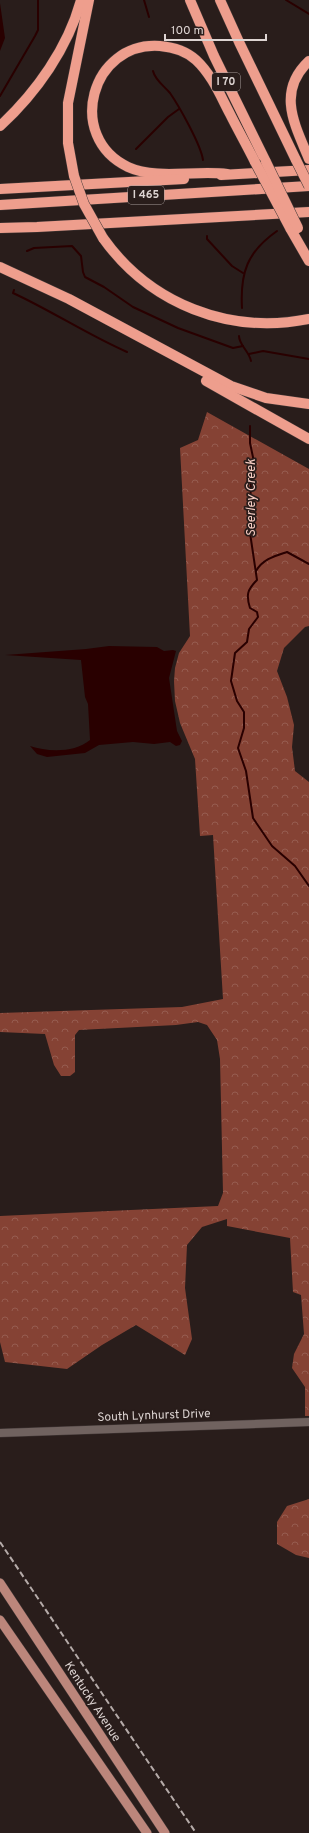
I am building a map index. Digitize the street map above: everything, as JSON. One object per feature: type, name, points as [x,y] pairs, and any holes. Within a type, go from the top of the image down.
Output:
[{"type":"highway","points":[[0,126],[23,102],[50,66],[70,30],[81,0]]},
{"type":"highway","points":[[89,0],[68,103],[68,143],[74,176],[86,208],[103,238],[116,254],[138,276],[163,294],[188,307],[226,320],[244,322],[271,323],[309,319]]},
{"type":"highway","name":"I 70","points":[[190,0],[214,56],[266,162],[294,228],[309,251]]},
{"type":"highway","name":"I 70","points":[[220,0],[238,42],[309,186]]},
{"type":"highway","points":[[227,174],[212,172],[145,172],[128,167],[109,153],[98,137],[94,126],[92,106],[95,89],[105,70],[111,63],[127,52],[145,46],[165,46],[175,48],[190,55],[202,66],[211,78],[256,162],[294,228],[309,261]]},
{"type":"highway","points":[[309,60],[295,81],[291,94],[290,111],[309,159]]},
{"type":"highway","points":[[0,189],[309,170]]},
{"type":"highway","name":"I 465","points":[[0,205],[309,186]]},
{"type":"highway","name":"I 465","points":[[0,228],[309,212]]},
{"type":"highway","points":[[0,267],[69,299],[165,358],[309,439]]},
{"type":"highway","points":[[110,323],[243,391],[278,401],[309,404]]},
{"type":"main road","name":"South Lynhurst Drive","points":[[0,1432],[309,1422]]},
{"type":"main road","name":"Kentucky Avenue","points":[[0,1583],[165,1833]]},
{"type":"main road","points":[[0,1620],[147,1833]]},
{"type":"green space","points":[[207,412],[309,469],[309,626],[305,627],[284,648],[277,671],[287,697],[294,725],[292,747],[295,771],[309,782],[309,1416],[305,1416],[305,1387],[292,1368],[294,1354],[304,1334],[301,1295],[293,1292],[290,1238],[227,1226],[227,1219],[202,1227],[187,1245],[185,1288],[192,1339],[185,1355],[136,1325],[102,1345],[67,1369],[5,1362],[0,1342],[0,1216],[218,1206],[223,1193],[220,1059],[217,1040],[207,1025],[198,1022],[176,1025],[79,1030],[75,1035],[75,1072],[70,1076],[61,1076],[54,1065],[45,1034],[0,1032],[0,1013],[182,1007],[223,999],[213,835],[200,836],[195,759],[180,723],[175,701],[174,681],[175,668],[179,653],[190,636],[180,448],[198,440]]},
{"type":"green space","points":[[309,1499],[309,1558],[296,1555],[277,1544],[277,1522],[287,1506]]},
{"type":"shaded area","points":[[0,3],[5,38],[0,51]]},
{"type":"shaded area","points":[[109,646],[157,647],[164,651],[176,651],[169,678],[177,731],[182,741],[180,745],[176,746],[170,742],[154,744],[133,742],[99,745],[85,753],[47,757],[37,754],[30,746],[61,750],[76,747],[90,740],[88,704],[85,697],[81,660],[5,655]]},
{"type":"waterway","points":[[0,96],[38,30],[38,0]]},
{"type":"waterway","points":[[144,0],[149,17]]},
{"type":"waterway","points":[[286,0],[309,14]]},
{"type":"waterway","points":[[153,71],[158,80],[170,93],[184,116],[198,145],[203,160]]},
{"type":"waterway","points":[[136,149],[168,117],[179,109]]},
{"type":"waterway","name":"Seerley Creek","points":[[242,308],[242,284],[244,274],[252,255],[277,231]]},
{"type":"waterway","points":[[207,236],[207,239],[232,266],[243,273]]},
{"type":"waterway","points":[[27,251],[34,248],[72,246],[81,256],[85,277],[104,287],[133,307],[178,328],[233,348],[243,346]]},
{"type":"waterway","points":[[14,290],[13,293],[127,352]]},
{"type":"waterway","name":"Seerley Creek","points":[[239,336],[239,339],[251,361]]},
{"type":"waterway","points":[[249,354],[263,351],[309,359]]},
{"type":"waterway","name":"Seerley Creek","points":[[250,426],[250,443],[254,462],[251,484],[249,526],[257,580],[249,590],[248,600],[250,608],[257,612],[258,617],[249,629],[247,642],[235,653],[231,681],[237,701],[244,712],[244,728],[238,748],[246,771],[253,818],[272,846],[295,866],[309,886]]},
{"type":"waterway","points":[[256,571],[266,561],[287,552],[309,564]]},
{"type":"railway","points":[[0,1542],[196,1833]]}]
